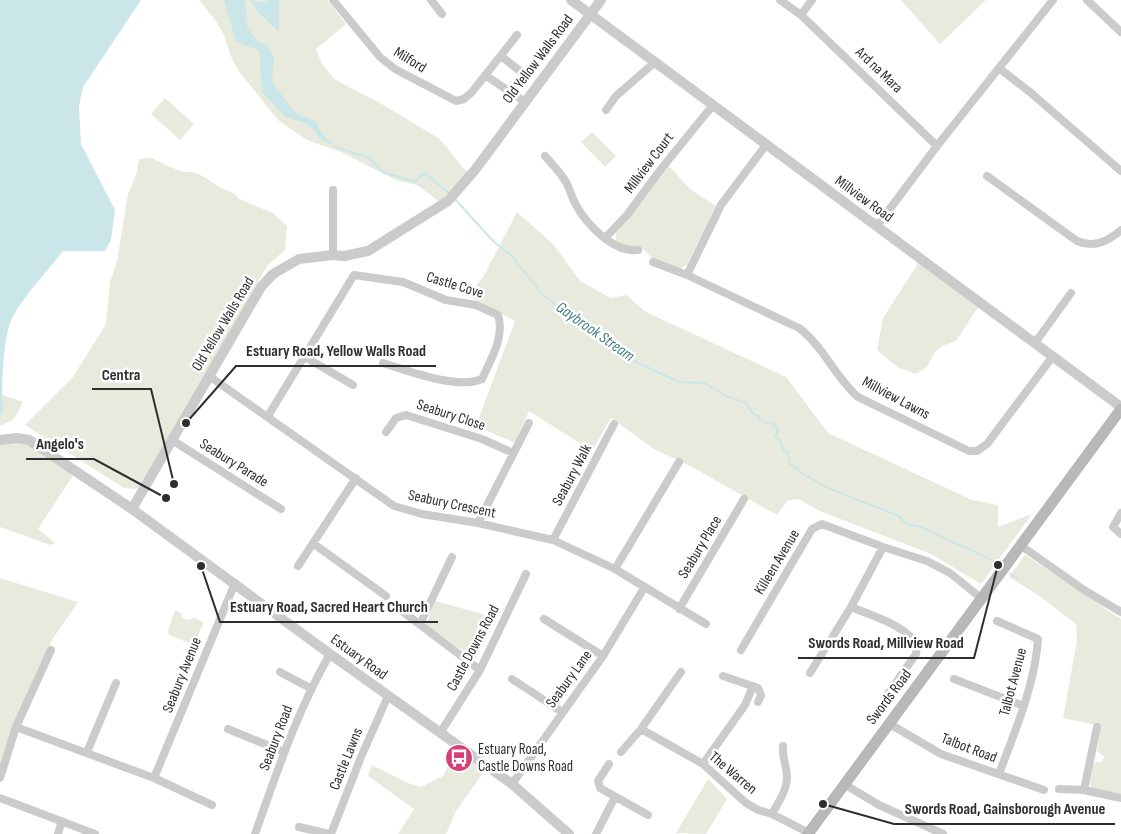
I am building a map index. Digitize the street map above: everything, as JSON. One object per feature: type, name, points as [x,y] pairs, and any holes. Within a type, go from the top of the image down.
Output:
[{"type":"main road","name":"Swords Road","points":[[808,834],[1121,408]]},
{"type":"street","name":"Milford","points":[[333,0],[385,61],[395,69],[456,101],[464,99],[472,92],[502,57],[517,35]]},
{"type":"street","points":[[430,0],[442,14]]},
{"type":"street","name":"Millview Road","points":[[571,0],[1121,408]]},
{"type":"street","name":"Old Yellow Walls Road","points":[[132,508],[261,287],[272,274],[299,259],[333,255],[344,256],[368,251],[452,197],[601,0]]},
{"type":"street","name":"Ard na Mara","points":[[780,0],[800,15],[938,146]]},
{"type":"street","points":[[800,15],[812,0]]},
{"type":"street","points":[[877,226],[1054,0]]},
{"type":"street","points":[[1087,0],[1121,32]]},
{"type":"street","points":[[502,57],[525,75]]},
{"type":"street","points":[[606,110],[616,96],[656,62]]},
{"type":"street","points":[[999,68],[1031,93],[1121,171]]},
{"type":"street","points":[[485,75],[525,102]]},
{"type":"street","name":"Millview Court","points":[[606,237],[627,215],[661,169],[713,105]]},
{"type":"street","points":[[687,275],[720,205],[766,145]]},
{"type":"street","points":[[545,156],[567,184],[575,205],[584,217],[622,249],[638,250]]},
{"type":"street","points":[[987,176],[1086,245],[1094,245],[1111,238],[1121,230]]},
{"type":"street","points":[[333,190],[333,255]]},
{"type":"street","name":"Millview Lawns","points":[[653,262],[687,275],[800,328],[810,336],[848,388],[858,397],[970,451],[977,451],[987,444],[1053,356]]},
{"type":"street","name":"Castle Cove","points":[[305,357],[354,275],[403,282],[446,300],[476,305],[498,315],[500,323],[495,349],[482,379],[472,383],[419,374],[383,363]]},
{"type":"street","points":[[1035,343],[1071,293]]},
{"type":"street","points":[[268,416],[305,357],[353,385]]},
{"type":"street","name":"Seabury Crescent","points":[[209,376],[394,506],[422,514],[478,523],[553,540],[616,569],[644,588],[706,624]]},
{"type":"street","name":"Seabury Close","points":[[386,432],[396,418],[406,415],[482,439],[513,453]]},
{"type":"street","points":[[478,523],[529,422]]},
{"type":"street","name":"Seabury Walk","points":[[553,540],[614,424]]},
{"type":"street","name":"Estuary Road","points":[[0,440],[18,438],[29,440],[132,508],[440,734],[512,784],[569,834]]},
{"type":"street","name":"Seabury Parade","points":[[172,440],[281,509]]},
{"type":"street","points":[[616,569],[679,462]]},
{"type":"street","points":[[298,566],[356,478]]},
{"type":"street","name":"Seabury Place","points":[[679,609],[744,499]]},
{"type":"street","points":[[1121,512],[1113,527],[1121,534]]},
{"type":"street","name":"Killeen Avenue","points":[[741,650],[812,529],[817,525],[829,526],[884,547]]},
{"type":"street","points":[[314,544],[386,596]]},
{"type":"street","points":[[1020,545],[1084,590],[1121,611]]},
{"type":"street","points":[[810,673],[851,607],[884,547],[940,567],[981,598]]},
{"type":"street","points":[[420,624],[452,557]]},
{"type":"street","name":"Castle Downs Road","points":[[440,734],[480,670],[526,574]]},
{"type":"street","name":"Seabury Avenue","points":[[154,778],[235,583]]},
{"type":"street","name":"Seabury Lane","points":[[512,784],[603,656],[644,588]]},
{"type":"street","points":[[851,607],[907,634],[917,645],[916,654],[887,695]]},
{"type":"street","points":[[398,608],[480,670]]},
{"type":"street","points":[[544,619],[603,656]]},
{"type":"street","name":"Talbot Avenue","points":[[997,621],[1038,639],[1037,652],[1024,706],[999,774]]},
{"type":"street","points":[[0,778],[16,727],[51,650]]},
{"type":"street","name":"Seabury Road","points":[[255,834],[284,752],[310,688],[330,654]]},
{"type":"street","points":[[280,672],[310,688]]},
{"type":"street","points":[[621,752],[641,729],[681,672]]},
{"type":"street","points":[[723,676],[753,686],[761,691],[758,702]]},
{"type":"street","points":[[512,678],[562,712]]},
{"type":"street","points":[[954,678],[1024,706]]},
{"type":"street","points":[[87,752],[116,683]]},
{"type":"street","points":[[703,764],[744,705],[753,686]]},
{"type":"street","name":"Castle Lawns","points":[[299,827],[330,834],[388,696]]},
{"type":"street","name":"Talbot Road","points":[[888,723],[942,754],[1044,790]]},
{"type":"street","points":[[16,727],[154,778],[212,805]]},
{"type":"street","points":[[1084,790],[1097,727]]},
{"type":"street","points":[[228,729],[284,752]]},
{"type":"street","name":"The Warren","points":[[641,729],[703,764],[746,804],[772,814],[808,834]]},
{"type":"street","points":[[772,814],[786,786],[787,776],[782,758],[784,746]]},
{"type":"street","points":[[609,764],[598,781],[600,788],[648,815]]},
{"type":"street","points":[[844,784],[879,805],[943,834]]},
{"type":"street","points":[[1059,789],[1084,790],[1121,798]]},
{"type":"street","points":[[596,834],[615,797]]},
{"type":"street","points":[[0,798],[95,834]]},
{"type":"street","points":[[58,834],[62,820]]},
{"type":"shaded area","points":[[199,0],[327,0],[346,24],[316,49],[322,64],[334,79],[380,103],[440,139],[463,168],[471,174],[444,205],[417,185],[396,180],[341,152],[307,140],[279,121],[240,73],[232,59],[224,35]]},
{"type":"shaded area","points":[[901,0],[986,0],[940,44]]},
{"type":"shaded area","points":[[165,98],[194,124],[180,140],[151,114]]},
{"type":"shaded area","points":[[592,132],[616,156],[605,167],[581,142]]},
{"type":"shaded area","points":[[152,158],[181,171],[193,172],[202,176],[233,193],[239,199],[273,213],[287,226],[285,250],[267,266],[143,485],[136,489],[124,488],[25,425],[73,377],[106,324],[110,282],[117,261],[128,194],[136,175],[139,159]]},
{"type":"shaded area","points":[[668,165],[690,189],[716,206],[687,265],[679,269],[659,262],[641,248],[626,247],[616,241],[616,233]]},
{"type":"shaded area","points":[[517,212],[554,245],[580,281],[611,298],[626,295],[646,312],[786,377],[828,433],[972,500],[998,505],[998,527],[1032,514],[981,584],[931,554],[822,512],[798,499],[787,501],[777,515],[692,467],[654,449],[611,418],[592,451],[529,411],[515,443],[476,426],[515,321],[468,296],[483,277]]},
{"type":"shaded area","points":[[919,262],[978,307],[956,341],[942,346],[934,353],[927,367],[916,374],[899,368],[877,350],[883,318]]},
{"type":"shaded area","points":[[0,394],[23,402],[14,419],[0,426]]},
{"type":"shaded area","points":[[18,442],[30,446],[74,474],[38,529],[55,543],[50,545],[0,527],[0,444]]},
{"type":"shaded area","points":[[1025,555],[1121,619],[1121,796],[1093,789],[1090,785],[1093,765],[1096,762],[1102,762],[1104,757],[1097,751],[1101,726],[1063,718],[1077,640],[1076,624],[1038,595],[1009,577]]},
{"type":"shaded area","points":[[0,578],[78,602],[52,640],[16,720],[0,771]]},
{"type":"shaded area","points":[[435,601],[497,618],[475,659],[426,625]]},
{"type":"shaded area","points":[[175,610],[181,613],[182,618],[189,620],[194,618],[204,622],[194,645],[169,635],[168,630]]},
{"type":"shaded area","points":[[456,749],[485,770],[456,811],[446,834],[398,834],[414,809],[368,776],[372,765],[408,783],[421,787],[443,776]]},
{"type":"shaded area","points":[[708,779],[727,799],[706,834],[676,833]]},
{"type":"water","points":[[0,0],[141,0],[83,87],[79,106],[81,144],[115,210],[111,240],[105,251],[63,251],[18,307],[7,335],[2,390],[3,411],[0,415]]},
{"type":"water","points":[[224,0],[245,0],[247,26],[257,41],[268,46],[274,58],[272,82],[292,109],[300,116],[309,118],[317,123],[322,134],[336,147],[318,138],[314,130],[305,123],[285,117],[262,92],[259,50],[236,42]]},
{"type":"water","points":[[251,0],[266,3],[266,0],[279,0],[279,32],[258,12]]},
{"type":"waterway","name":"Gaybrook Stream","points":[[336,147],[369,158],[383,172],[416,182],[419,176],[426,174],[450,194]]},
{"type":"waterway","name":"Gaybrook Stream","points":[[455,199],[493,241],[512,256],[542,294],[628,358],[679,382],[705,383],[726,396],[746,403],[753,414],[759,416],[759,419],[765,423],[773,422],[778,430],[775,437],[780,440],[784,451],[788,452],[789,463],[801,472],[842,494],[899,516],[906,524],[918,526],[996,563]]},
{"type":"waterway","name":"Gaybrook Stream","points":[[1010,574],[1018,578]]},
{"type":"place","name":"Estuary Road, Yellow Walls Road","points":[[186,423]]},
{"type":"place","name":"Centra","points":[[174,484]]},
{"type":"place","name":"Angelo's","points":[[166,498]]},
{"type":"place","name":"Swords Road, Millview Road","points":[[998,565]]},
{"type":"place","name":"Estuary Road, Sacred Heart Church","points":[[201,566]]},
{"type":"place","name":"Estuary Road, Castle Downs Road","points":[[459,758]]},
{"type":"place","name":"Swords Road, Gainsborough Avenue","points":[[823,804]]}]
